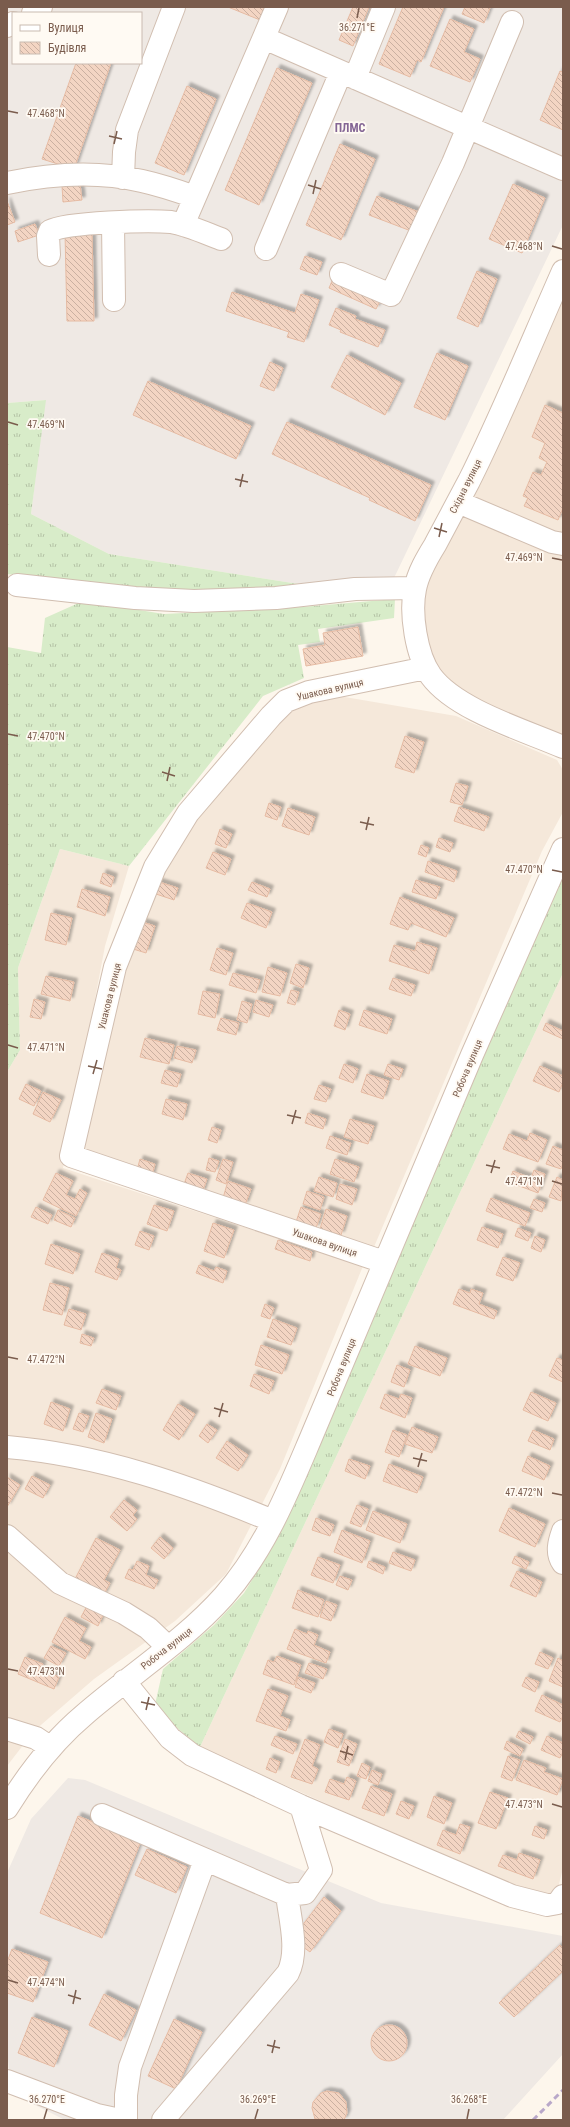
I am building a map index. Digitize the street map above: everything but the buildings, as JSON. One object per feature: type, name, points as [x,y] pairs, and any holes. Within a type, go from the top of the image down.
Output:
[{"type":"street","points":[[123,178],[127,130],[174,7]]},
{"type":"street","points":[[183,225],[277,7]]},
{"type":"street","points":[[266,249],[348,75],[384,7]]},
{"type":"street","points":[[342,274],[391,295],[468,127],[512,22]]},
{"type":"street","points":[[264,38],[563,169]]},
{"type":"street","points":[[7,183],[39,178],[72,176],[123,178],[143,181],[195,197]]},
{"type":"street","points":[[49,255],[48,236],[50,231],[56,228],[113,223],[160,222],[183,225],[221,239]]},
{"type":"street","points":[[113,223],[114,300]]},
{"type":"street","name":"Східна вулиця","points":[[563,271],[478,463],[427,559],[415,588],[413,604],[415,630],[426,668],[438,683],[462,702],[563,747]]},
{"type":"street","points":[[458,502],[552,542],[563,544]]},
{"type":"street","points":[[17,585],[135,598],[194,601],[292,597],[374,587],[415,588]]},
{"type":"street","name":"Ушакова вулиця","points":[[384,1262],[72,1156],[115,967],[155,867],[188,813],[271,716],[286,701],[309,692],[426,668]]},
{"type":"street","name":"Робоча вулиця","points":[[7,1808],[32,1771],[51,1748],[82,1716],[196,1624],[225,1595],[251,1560],[273,1521],[310,1440],[475,1048],[563,849]]},
{"type":"street","points":[[7,1447],[70,1454],[107,1462],[208,1494],[273,1521]]},
{"type":"street","points":[[563,1531],[558,1550],[559,1557],[563,1563]]},
{"type":"street","points":[[7,1536],[60,1583],[124,1613],[148,1628],[168,1647]]},
{"type":"street","points":[[124,1681],[164,1733],[192,1755],[301,1806],[512,1896],[547,1905],[558,1903],[563,1896]]},
{"type":"street","points":[[7,1729],[36,1738],[51,1748]]},
{"type":"street","points":[[102,1815],[287,1895],[305,1893],[321,1870],[321,1865],[301,1806]]},
{"type":"street","points":[[126,2120],[126,2095],[130,2067],[205,1860]]},
{"type":"street","points":[[163,2120],[288,1973],[293,1963],[293,1952],[287,1895]]},
{"type":"street","points":[[7,2081],[97,2115],[120,2120]]},
{"type":"shaded area","points":[[7,7],[563,7],[563,225],[394,578],[305,585],[109,554],[31,514],[45,400],[7,403]]},
{"type":"shaded area","points":[[563,297],[563,741],[473,701],[429,661],[422,598],[431,571]]},
{"type":"shaded area","points":[[339,696],[456,716],[557,760],[563,770],[563,812],[542,851],[371,1254],[81,1158],[121,951],[151,866],[281,707]]},
{"type":"shaded area","points":[[60,849],[129,866],[105,946],[63,1168],[363,1266],[280,1469],[226,1574],[175,1621],[94,1679],[34,1731],[7,1766],[7,1072],[20,1050],[18,968]]},
{"type":"shaded area","points":[[563,973],[563,1868],[556,1896],[522,1891],[200,1747]]},
{"type":"shaded area","points":[[68,1778],[85,1780],[381,1903],[563,1936],[563,2054],[503,2120],[65,2120],[11,2093],[7,2050],[7,1873],[31,1819]]},
{"type":"green space","points":[[46,400],[31,514],[109,554],[305,585],[167,595],[7,574],[7,403]]},
{"type":"green space","points":[[395,599],[394,618],[318,629],[320,642],[298,645],[304,678],[263,696],[129,866],[60,849],[18,968],[20,1050],[7,1072],[7,647],[41,653],[45,618],[83,601],[164,614],[302,607]]},
{"type":"green space","points":[[563,861],[563,973],[200,1747],[154,1709],[163,1669],[214,1625],[244,1593],[268,1554],[305,1479]]},
{"type":"railway","points":[[533,2120],[563,2090]]},
{"type":"district","name":"ПЛМС","points":[[350,128]]}]
